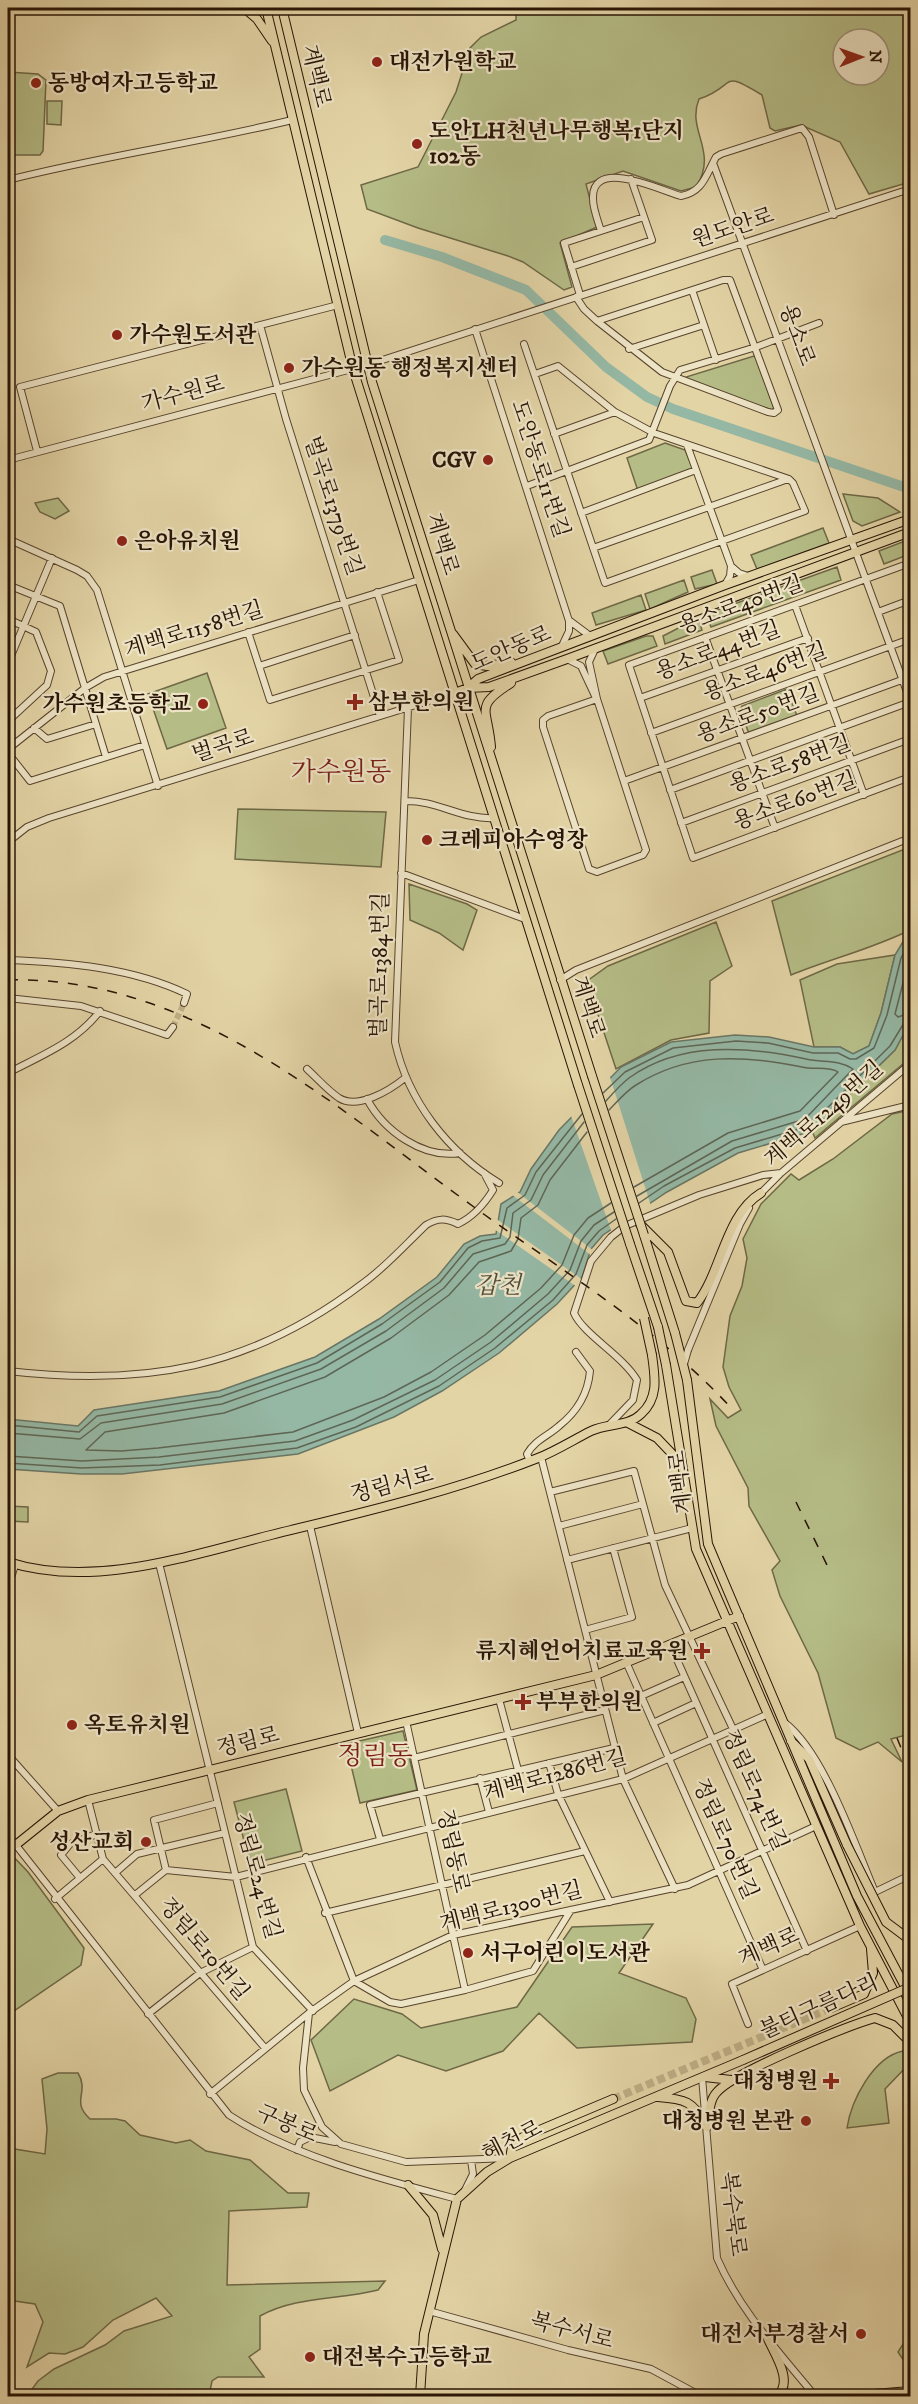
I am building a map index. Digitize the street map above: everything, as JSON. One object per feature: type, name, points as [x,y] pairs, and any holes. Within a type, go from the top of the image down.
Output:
[{"type":"main road","points":[[244,8],[257,19],[275,46]]},
{"type":"main road","name":"계백로","points":[[266,8],[353,369],[525,919],[658,1327],[696,1549],[766,1715],[860,1926],[910,2022]]},
{"type":"main road","name":"계백로","points":[[282,8],[367,364],[560,980],[640,1223],[646,1234],[684,1364],[708,1544],[857,1896],[910,1996]]},
{"type":"main road","name":"도안동로","points":[[468,688],[478,679],[562,646],[910,519]]},
{"type":"main road","name":"도안동로","points":[[468,688],[482,688],[567,659],[910,532]]},
{"type":"main road","points":[[449,629],[471,662],[479,666],[526,661]]},
{"type":"main road","points":[[492,759],[485,716],[487,702],[518,676]]},
{"type":"main road","points":[[455,693],[468,688]]},
{"type":"main road","points":[[646,1234],[668,1252],[686,1301],[697,1303],[712,1279],[738,1219],[751,1199],[761,1193]]},
{"type":"main road","points":[[650,1302],[644,1318],[655,1374],[654,1395],[641,1414],[628,1423],[657,1438],[681,1463]]},
{"type":"main road","name":"정림서로","points":[[11,1563],[56,1572],[159,1563],[310,1526],[477,1480],[541,1457],[610,1424],[628,1423]]},
{"type":"main road","name":"정림로","points":[[17,1844],[58,1811],[88,1800],[596,1676],[739,1616]]},
{"type":"main road","points":[[788,1737],[809,1759],[886,1922],[910,1940]]},
{"type":"main road","points":[[857,1896],[875,1892]]},
{"type":"main road","points":[[867,1916],[875,1892]]},
{"type":"main road","points":[[831,2008],[864,1994],[873,1973],[871,1946]]},
{"type":"main road","name":"불티구름다리","points":[[743,2060],[910,1987]]},
{"type":"main road","points":[[707,2127],[716,2092],[731,2080],[875,2018],[893,2025],[910,2042]]},
{"type":"main road","name":"혜천로","points":[[460,2196],[487,2172],[510,2157],[743,2060]]},
{"type":"main road","points":[[702,2077],[731,2080]]},
{"type":"main road","points":[[654,2097],[687,2102],[697,2108],[707,2127]]},
{"type":"main road","points":[[510,2157],[512,2146],[523,2137],[613,2099]]},
{"type":"main road","points":[[408,2185],[433,2215],[443,2251]]},
{"type":"main road","points":[[420,2397],[424,2334],[443,2251],[460,2196]]},
{"type":"main road","points":[[768,2339],[784,2377],[783,2389],[777,2397]]},
{"type":"main road","points":[[850,2397],[910,2391]]},
{"type":"street","points":[[8,180],[60,166],[196,142],[292,120]]},
{"type":"street","points":[[601,231],[592,196],[598,184],[617,176],[681,196],[688,195],[699,189],[713,163],[721,154],[802,128],[809,137],[834,215]]},
{"type":"street","name":"용소로","points":[[713,163],[851,541]]},
{"type":"street","points":[[571,267],[652,240],[632,179]]},
{"type":"street","name":"원도안로","points":[[475,329],[910,189]]},
{"type":"street","points":[[597,321],[727,279],[732,283],[778,406],[776,412],[771,413],[675,378],[629,349],[597,321],[584,309],[578,296],[564,243],[644,217]]},
{"type":"street","points":[[692,290],[716,360]]},
{"type":"street","points":[[38,451],[20,387],[338,304]]},
{"type":"street","points":[[527,486],[649,440],[654,433],[670,386],[680,370],[756,347],[819,323]]},
{"type":"street","name":"벌곡로1379번길","points":[[260,325],[276,387],[380,716]]},
{"type":"street","points":[[629,349],[704,325]]},
{"type":"street","points":[[367,364],[475,329]]},
{"type":"street","name":"도안동로11번길","points":[[475,329],[569,621]]},
{"type":"street","points":[[524,344],[534,375],[554,434],[566,472],[605,583],[805,511],[789,479],[654,433],[615,412],[558,366],[534,375]]},
{"type":"street","name":"가수원로","points":[[8,460],[367,364]]},
{"type":"street","points":[[554,434],[615,412]]},
{"type":"street","points":[[687,445],[731,566],[730,576],[725,585]]},
{"type":"street","points":[[581,513],[696,470]]},
{"type":"street","points":[[593,549],[789,479]]},
{"type":"street","points":[[8,538],[87,576],[97,590],[158,786]]},
{"type":"street","points":[[670,790],[910,701],[851,541]]},
{"type":"street","points":[[8,663],[51,558]]},
{"type":"street","name":"용소로40번길","points":[[640,698],[629,665],[910,563]]},
{"type":"street","points":[[731,566],[739,573],[750,576]]},
{"type":"street","name":"계백로1158번길","points":[[8,751],[85,687],[122,670],[419,580]]},
{"type":"street","points":[[8,585],[60,606],[106,757]]},
{"type":"street","points":[[366,671],[399,660],[377,592]]},
{"type":"street","points":[[878,612],[910,600]]},
{"type":"street","points":[[795,605],[864,795]]},
{"type":"street","points":[[8,619],[36,632],[51,671],[47,685],[8,721]]},
{"type":"street","points":[[569,621],[577,629],[590,636]]},
{"type":"street","points":[[562,646],[569,631],[569,621]]},
{"type":"street","name":"벌곡로","points":[[248,632],[270,700],[366,671]]},
{"type":"street","points":[[259,666],[355,635]]},
{"type":"street","points":[[705,637],[775,828]]},
{"type":"street","name":"용소로44번길","points":[[640,698],[808,638]]},
{"type":"street","points":[[890,646],[910,639]]},
{"type":"street","name":"용소로46번길","points":[[651,733],[890,646]]},
{"type":"street","points":[[595,649],[589,662],[597,699],[646,850],[644,855],[597,872],[589,869],[543,727],[543,720],[548,716],[597,699]]},
{"type":"street","points":[[567,659],[581,666],[597,699]]},
{"type":"street","name":"용소로50번길","points":[[624,781],[910,677]]},
{"type":"street","name":"벌곡로","points":[[8,842],[27,827],[49,818],[455,693]]},
{"type":"street","points":[[640,698],[681,823]]},
{"type":"street","name":"벌곡로1384번길","points":[[408,708],[395,1042],[405,1078],[424,1110],[460,1153],[499,1182]]},
{"type":"street","points":[[34,728],[46,739],[96,724]]},
{"type":"street","name":"용소로58번길","points":[[681,823],[910,739]]},
{"type":"street","points":[[8,751],[30,781],[145,745]]},
{"type":"street","name":"용소로60번길","points":[[681,823],[693,858],[910,777]]},
{"type":"street","points":[[405,801],[422,800],[472,817],[494,818]]},
{"type":"street","points":[[560,980],[576,970],[680,927],[910,838]]},
{"type":"street","points":[[401,873],[525,919]]},
{"type":"street","points":[[8,960],[52,963],[142,978],[187,994],[184,1003]]},
{"type":"street","points":[[8,998],[81,1006],[166,1035],[173,1027]]},
{"type":"street","points":[[8,1073],[39,1055],[58,1049],[80,1035],[100,1011]]},
{"type":"street","name":"계백로1249번길","points":[[684,1364],[740,1224],[761,1193],[781,1173],[910,1064]]},
{"type":"street","points":[[307,1069],[337,1097],[346,1101],[367,1099],[405,1078]]},
{"type":"street","points":[[367,1099],[381,1120],[398,1136],[444,1156],[460,1153]]},
{"type":"street","points":[[840,1122],[910,1105]]},
{"type":"street","points":[[8,1371],[81,1377],[130,1376],[181,1370],[240,1353],[325,1311],[364,1283],[426,1225],[436,1219],[448,1219],[458,1224],[463,1221],[479,1209],[493,1190],[484,1173]]},
{"type":"street","points":[[610,1424],[633,1400],[637,1380],[575,1316],[574,1309],[596,1252],[625,1226],[699,1195],[763,1175],[781,1173]]},
{"type":"street","points":[[530,1461],[527,1454],[532,1445],[560,1426],[577,1408],[589,1388],[590,1371],[576,1352]]},
{"type":"street","points":[[541,1457],[622,1779],[675,1889]]},
{"type":"street","points":[[550,1492],[634,1471],[666,1585],[733,1730]]},
{"type":"street","points":[[558,1526],[643,1504]]},
{"type":"street","points":[[310,1526],[358,1733]]},
{"type":"street","name":"계백로","points":[[567,1560],[692,1528]]},
{"type":"street","points":[[585,1630],[632,1617],[614,1548]]},
{"type":"street","points":[[8,1587],[11,1563]]},
{"type":"street","points":[[159,1563],[210,1770]]},
{"type":"street","name":"정림로74번길","points":[[670,1644],[807,1951]]},
{"type":"street","name":"정림로70번길","points":[[627,1664],[763,1970]]},
{"type":"street","points":[[641,1696],[684,1677]]},
{"type":"street","points":[[499,1699],[518,1770]]},
{"type":"street","points":[[653,1724],[696,1703]]},
{"type":"street","points":[[414,1758],[605,1710]]},
{"type":"street","name":"계백로1286번길","points":[[166,1870],[236,1877],[306,1857],[622,1779],[766,1715]]},
{"type":"street","points":[[782,1720],[794,1730],[816,1763],[850,1844],[875,1892],[910,1875]]},
{"type":"street","name":"정림동로","points":[[406,1721],[465,1990]]},
{"type":"street","points":[[421,1791],[614,1748]]},
{"type":"street","points":[[8,1755],[58,1811]]},
{"type":"street","points":[[549,1763],[558,1794],[610,1902]]},
{"type":"street","name":"정림로24번길","points":[[210,1770],[253,1947],[311,2012]]},
{"type":"street","points":[[480,1778],[489,1812]]},
{"type":"street","name":"정림동로","points":[[380,1839],[370,1805],[421,1791]]},
{"type":"street","name":"정림로10번길","points":[[88,1800],[103,1859],[265,2048]]},
{"type":"street","name":"정림로24번길","points":[[160,1848],[154,1820],[218,1803]]},
{"type":"street","name":"계백로1300번길","points":[[210,2094],[265,2048],[354,1981],[453,1935],[675,1889],[816,1826]]},
{"type":"street","points":[[115,1873],[137,1854],[225,1833]]},
{"type":"street","points":[[80,1878],[61,1855],[70,1844],[96,1834]]},
{"type":"street","name":"구봉로","points":[[8,1835],[17,1844],[55,1899],[229,2115],[248,2128],[297,2150],[408,2185],[460,2196]]},
{"type":"street","points":[[135,1895],[166,1870],[160,1848]]},
{"type":"street","points":[[325,1913],[585,1851]]},
{"type":"street","points":[[306,1857],[325,1913],[354,1981],[390,2002],[401,2004],[465,1990],[534,1971],[571,1910]]},
{"type":"street","points":[[55,1899],[103,1859]]},
{"type":"street","name":"계백로","points":[[748,2024],[732,1984],[860,1926]]},
{"type":"street","points":[[148,2014],[200,1973],[253,1947]]},
{"type":"street","points":[[311,2012],[303,2068],[304,2090],[322,2127],[341,2144]]},
{"type":"street","name":"복수북로","points":[[702,2077],[717,2258],[729,2284],[768,2339],[815,2397]]},
{"type":"street","points":[[297,2150],[300,2142],[310,2137],[406,2163],[510,2157]]},
{"type":"street","points":[[460,2196],[472,2174],[471,2160]]},
{"type":"street","name":"복수서로","points":[[429,2311],[579,2353],[651,2369],[701,2397]]},
{"type":"green space","points":[[516,8],[910,8],[910,182],[869,194],[840,142],[801,125],[775,131],[770,128],[762,95],[739,82],[729,82],[699,99],[696,121],[704,152],[704,163],[696,187],[681,191],[623,171],[586,184],[597,227],[560,243],[572,287],[564,290],[523,262],[367,209],[361,185],[418,167],[456,92],[470,48],[481,37],[516,20]]},
{"type":"green space","points":[[8,72],[38,74],[46,80],[43,151],[40,155],[8,155]]},
{"type":"green space","points":[[47,101],[62,101],[61,125],[47,124]]},
{"type":"green space","points":[[754,356],[757,358],[774,408],[772,410],[685,380],[686,377]]},
{"type":"green space","points":[[665,443],[685,450],[693,469],[638,491],[627,458]]},
{"type":"green space","points":[[843,494],[878,498],[900,512],[862,526],[853,521]]},
{"type":"green space","points":[[58,498],[69,511],[55,519],[40,512],[35,503]]},
{"type":"green space","points":[[823,528],[829,543],[757,569],[751,555]]},
{"type":"green space","points":[[910,539],[910,554],[884,564],[879,551]]},
{"type":"green space","points":[[837,567],[841,580],[711,627],[706,614]]},
{"type":"green space","points":[[712,570],[717,584],[695,589],[691,577]]},
{"type":"green space","points":[[684,580],[688,592],[650,609],[645,594]]},
{"type":"green space","points":[[641,595],[646,610],[596,625],[592,613]]},
{"type":"green space","points":[[698,618],[702,630],[665,644],[663,636]]},
{"type":"green space","points":[[646,636],[653,636],[657,646],[608,664],[603,651]]},
{"type":"green space","points":[[207,673],[226,728],[167,749],[148,694]]},
{"type":"green space","points":[[787,689],[797,716],[751,733],[748,731],[740,710],[742,706]]},
{"type":"green space","points":[[238,809],[386,812],[381,867],[235,859]]},
{"type":"green space","points":[[910,847],[910,903],[905,904],[910,930],[881,943],[791,975],[772,901]]},
{"type":"green space","points":[[409,884],[467,904],[477,910],[463,950],[439,933],[410,920]]},
{"type":"green space","points":[[716,922],[732,966],[710,981],[709,1033],[671,1040],[616,1069],[587,981],[608,966]]},
{"type":"green space","points":[[895,955],[881,1013],[869,1046],[853,1054],[840,1047],[814,1047],[800,980],[837,964]]},
{"type":"green space","points":[[910,1022],[910,1058],[815,1138],[812,1131],[895,1050]]},
{"type":"green space","points":[[910,1110],[910,1734],[891,1739],[902,1762],[878,1742],[860,1750],[836,1738],[818,1673],[780,1596],[772,1570],[780,1561],[749,1506],[748,1488],[716,1426],[710,1399],[728,1418],[741,1410],[729,1387],[723,1367],[730,1316],[742,1286],[747,1258],[743,1239],[761,1204],[791,1174],[799,1180],[833,1159],[892,1114]]},
{"type":"green space","points":[[8,1506],[28,1507],[28,1522],[8,1521]]},
{"type":"green space","points":[[403,1731],[417,1790],[360,1803],[346,1744]]},
{"type":"green space","points":[[286,1789],[302,1851],[250,1864],[234,1802]]},
{"type":"green space","points":[[8,1851],[28,1872],[84,1948],[81,1965],[8,2015]]},
{"type":"green space","points":[[653,1924],[619,1973],[686,1998],[696,2019],[692,2042],[577,2048],[539,2013],[503,2051],[446,2071],[398,2055],[330,2091],[311,2040],[354,1999],[402,2014],[421,2028],[517,2007],[572,1927]]},
{"type":"green space","points":[[903,2051],[910,2055],[910,2063],[885,2089],[889,2123],[847,2128],[853,2105],[873,2071],[892,2055]]},
{"type":"green space","points":[[58,2073],[78,2073],[82,2086],[81,2107],[90,2119],[125,2121],[140,2135],[176,2143],[190,2140],[206,2151],[250,2160],[288,2193],[309,2193],[307,2207],[229,2211],[227,2285],[385,2281],[378,2290],[288,2305],[260,2316],[260,2349],[249,2357],[264,2377],[218,2377],[212,2381],[209,2396],[27,2396],[38,2381],[54,2369],[105,2345],[124,2331],[172,2316],[156,2298],[113,2320],[83,2347],[65,2354],[49,2353],[27,2367],[43,2322],[35,2304],[8,2300],[8,2148],[45,2154],[47,2129],[42,2079]]},
{"type":"green space","points":[[910,2333],[910,2370],[898,2352]]},
{"type":"water","points":[[905,903],[910,903],[910,930]]},
{"type":"water","name":"갑천","points":[[910,930],[910,1022],[895,1050],[812,1131],[738,1153],[667,1192],[603,1235],[591,1249],[582,1277],[557,1304],[499,1353],[442,1391],[394,1417],[298,1454],[122,1474],[8,1469],[8,1419],[78,1426],[94,1410],[219,1391],[315,1357],[379,1319],[437,1277],[464,1244],[480,1236],[496,1234],[501,1204],[520,1192],[531,1169],[559,1130],[621,1067],[671,1042],[735,1035],[769,1037],[814,1047],[840,1047],[853,1054],[869,1046],[881,1013],[895,955]]},
{"type":"pier","points":[[609,1074],[651,1206],[612,1233],[570,1113]]},
{"type":"pier","points":[[516,1191],[594,1251],[592,1256],[511,1194]]},
{"type":"pier","points":[[495,1218],[583,1280],[577,1287],[494,1229]]},
{"type":"waterway","points":[[385,240],[442,257],[526,290],[606,367],[647,397],[673,409],[910,489]]},
{"type":"tunnel","points":[[173,1027],[184,1003]]},
{"type":"tunnel","points":[[613,2099],[831,2008]]},
{"type":"railway","points":[[8,980],[76,984],[141,1000],[203,1025],[263,1057],[321,1095],[646,1330],[676,1355],[733,1410]]},
{"type":"railway","points":[[796,1502],[829,1569]]},
{"type":"railway","points":[[897,1738],[910,1770]]},
{"type":"place","name":"대전가원학교","points":[[377,62]]},
{"type":"place","name":"동방여자고등학교","points":[[36,83]]},
{"type":"place","name":"도안LH천년나무행복1단지 102동","points":[[417,144]]},
{"type":"place","name":"가수원도서관","points":[[117,335]]},
{"type":"place","name":"가수원동 행정복지센터","points":[[289,368]]},
{"type":"place","name":"CGV","points":[[488,460]]},
{"type":"place","name":"은아유치원","points":[[122,541]]},
{"type":"place","name":"삼부한의원","points":[[355,702]]},
{"type":"place","name":"가수원초등학교","points":[[203,704]]},
{"type":"place","name":"크레피아수영장","points":[[427,840]]},
{"type":"place","name":"류지혜언어치료교육원","points":[[702,1651]]},
{"type":"place","name":"부부한의원","points":[[523,1702]]},
{"type":"place","name":"옥토유치원","points":[[72,1725]]},
{"type":"place","name":"성산교회","points":[[146,1842]]},
{"type":"place","name":"서구어린이도서관","points":[[468,1953]]},
{"type":"place","name":"대청병원","points":[[831,2081]]},
{"type":"place","name":"대청병원 본관","points":[[806,2121]]},
{"type":"place","name":"대전서부경찰서","points":[[861,2334]]},
{"type":"place","name":"대전복수고등학교","points":[[310,2357]]},
{"type":"district","name":"가수원동","points":[[341,772]]},
{"type":"district","name":"정림동","points":[[375,1756]]}]
